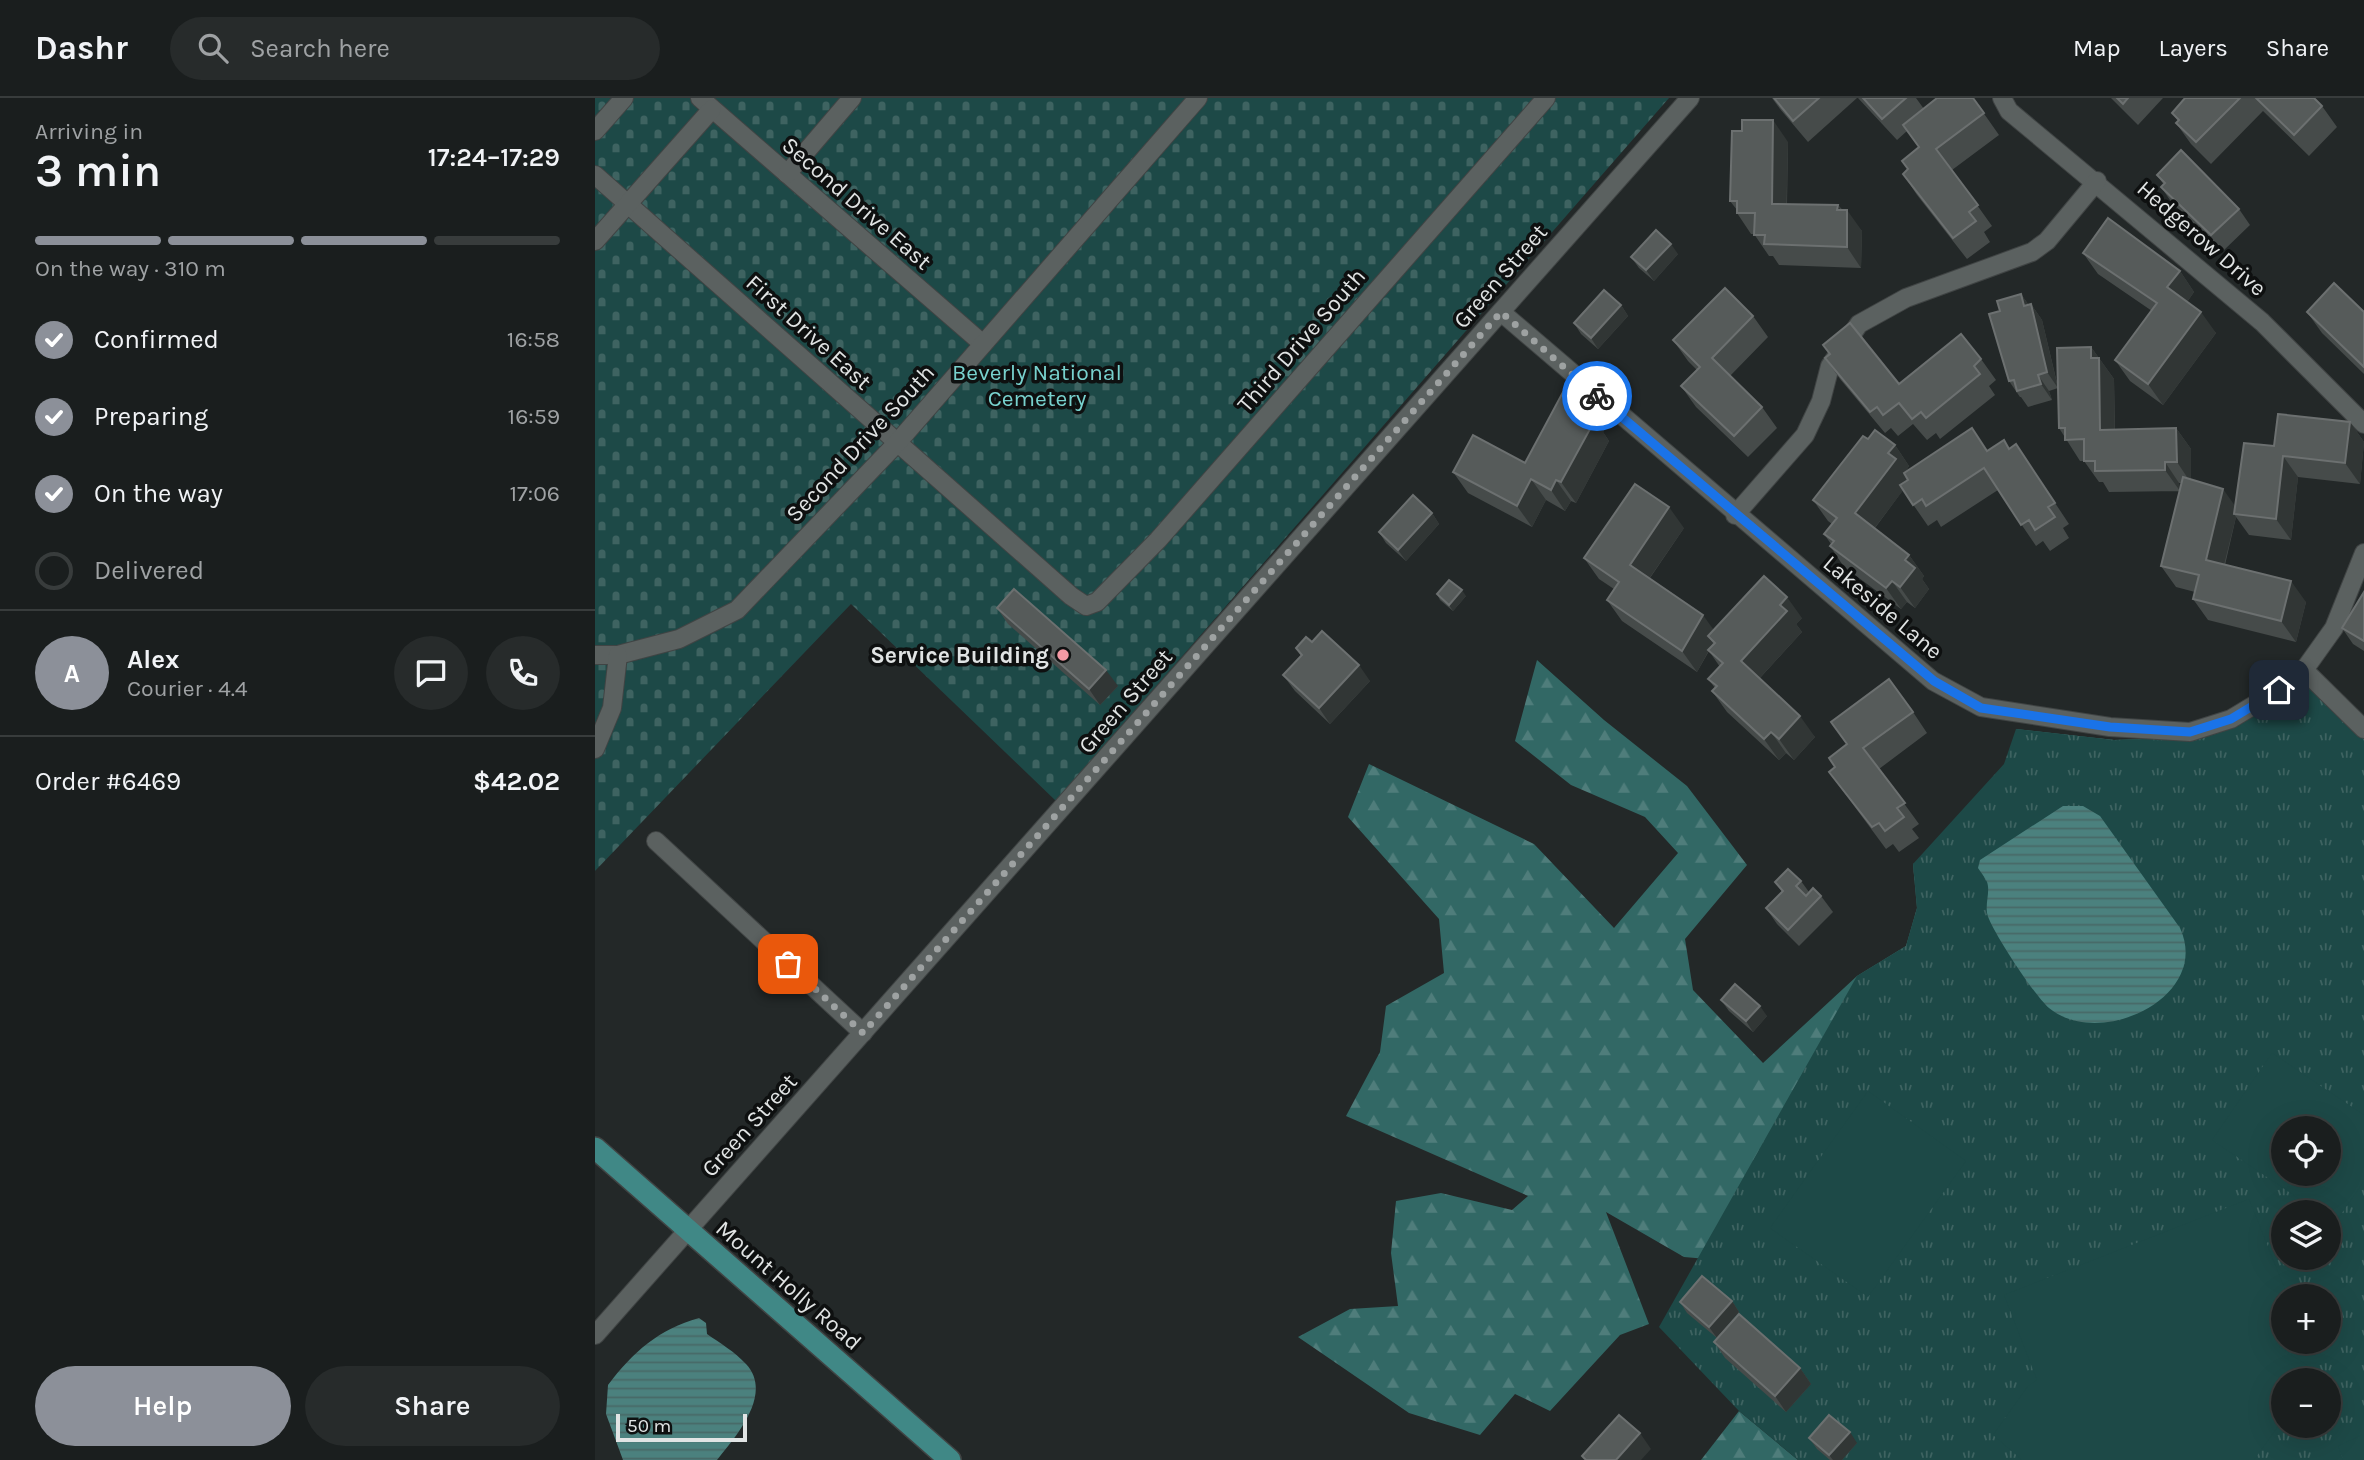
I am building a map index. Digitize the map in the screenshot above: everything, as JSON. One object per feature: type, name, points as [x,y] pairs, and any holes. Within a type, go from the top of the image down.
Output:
[{"type":"main road","name":"Mount Holly Road","points":[[595,1148],[950,1460]]},
{"type":"street","points":[[595,131],[624,98]]},
{"type":"street","points":[[787,174],[852,98]]},
{"type":"street","name":"Second Drive South","points":[[595,655],[618,655],[679,639],[737,610],[897,443],[1198,98]]},
{"type":"street","name":"Third Drive South","points":[[1086,606],[1097,602],[1158,540],[1546,98]]},
{"type":"street","name":"Green Street","points":[[595,1335],[1690,98]]},
{"type":"street","name":"Hedgerow Drive","points":[[2002,98],[2009,111],[2097,181],[2262,322],[2364,424]]},
{"type":"street","points":[[595,241],[706,104]]},
{"type":"street","name":"Second Drive East","points":[[706,104],[983,344]]},
{"type":"street","name":"First Drive East","points":[[595,175],[1071,596],[1086,606]]},
{"type":"street","points":[[1735,515],[1805,435],[1821,401],[1830,366],[1859,324],[1906,298],[2032,252],[2047,240],[2097,181]]},
{"type":"street","name":"Lakeside Lane","points":[[1501,312],[1735,515],[1934,681],[1981,708],[2110,727],[2190,732],[2231,719],[2279,690],[2304,670]]},
{"type":"street","points":[[2364,553],[2334,628],[2304,670],[2364,729]]},
{"type":"street","points":[[595,749],[613,708],[618,655]]},
{"type":"street","points":[[656,841],[863,1033]]},
{"type":"green space","name":"Beverly National Cemetery","points":[[595,98],[1669,98],[1056,801],[851,604],[595,871]]},
{"type":"green space","points":[[1537,660],[1604,720],[1687,786],[1747,865],[1685,939],[1693,990],[1763,1063],[1857,976],[1906,946],[1917,908],[1913,864],[2044,798],[2016,729],[2114,740],[2200,737],[1719,1260],[1684,1257],[1606,1212],[1649,1324],[1620,1335],[1550,1411],[1515,1394],[1480,1435],[1409,1413],[1298,1337],[1350,1309],[1398,1306],[1391,1253],[1396,1201],[1441,1193],[1512,1210],[1528,1196],[1346,1116],[1380,1052],[1386,1006],[1444,973],[1439,919],[1348,817],[1369,764],[1534,844],[1614,928],[1678,853],[1645,817],[1571,785],[1515,741]]},
{"type":"green space","points":[[2303,680],[2364,739],[2364,1460],[1798,1460],[1739,1411],[1659,1327],[1857,976],[1906,946],[1917,908],[1913,864],[2004,764],[2016,729],[2114,740],[2200,737],[2283,704]]},
{"type":"green space","points":[[2272,1053],[2364,1115],[2364,1181],[2341,1214],[2341,1200],[2301,1200],[2280,1186],[2341,1186],[2341,1116],[2271,1116],[2271,1180],[2212,1140]]},
{"type":"green space","points":[[1868,1091],[1966,1161],[1868,1297],[1770,1228]]},
{"type":"green space","points":[[2249,1199],[2271,1254],[2271,1270],[2277,1270],[2283,1284],[2271,1284],[2271,1354],[2290,1354],[2311,1368],[2271,1368],[2271,1436],[2254,1460],[2022,1460],[1993,1435],[2028,1386],[2037,1380],[2004,1295]]},
{"type":"green space","points":[[1739,1411],[1798,1460],[1701,1460]]},
{"type":"green space","points":[[2364,1434],[2364,1460],[2343,1460],[2338,1446]]},
{"type":"shaded area","points":[[2063,806],[2083,806],[2100,816],[2180,928],[2186,953],[2180,976],[2166,995],[2146,1010],[2121,1019],[2095,1023],[2071,1019],[2049,1008],[2016,966],[1987,914],[1988,886],[1978,868],[1980,860]]},
{"type":"shaded area","points":[[699,1318],[706,1323],[707,1334],[742,1360],[754,1376],[756,1388],[749,1415],[717,1460],[623,1460],[606,1414],[608,1385],[627,1362],[648,1343],[671,1328]]},
{"type":"building","points":[[1774,98],[1819,98],[1793,121]]},
{"type":"building","points":[[1863,98],[1906,98],[1882,119]]},
{"type":"building","points":[[1937,98],[1973,98],[1984,113],[1936,149],[1978,205],[1969,212],[1976,221],[1953,238],[1903,174],[1908,169],[1902,161],[1919,147],[1903,125]]},
{"type":"building","points":[[2117,98],[2128,98],[2123,104]]},
{"type":"building","points":[[2185,98],[2240,98],[2196,142],[2176,123],[2179,120],[2172,113]]},
{"type":"building","points":[[2256,98],[2314,98],[2322,106],[2294,135]]},
{"type":"building","points":[[1742,120],[1773,120],[1772,204],[1838,205],[1837,210],[1847,210],[1847,247],[1764,244],[1765,235],[1754,235],[1755,213],[1737,213],[1737,201],[1730,201],[1732,131],[1742,131]]},
{"type":"building","points":[[2181,150],[2239,209],[2211,235],[2161,187],[2165,183],[2157,175]]},
{"type":"building","points":[[2108,218],[2180,271],[2167,287],[2201,312],[2148,384],[2115,360],[2157,303],[2083,253]]},
{"type":"building","points":[[1656,230],[1671,244],[1646,270],[1631,257]]},
{"type":"building","points":[[2334,283],[2364,312],[2364,367],[2307,312]]},
{"type":"building","points":[[1725,288],[1753,316],[1712,358],[1762,407],[1734,436],[1681,386],[1700,367],[1673,340]]},
{"type":"building","points":[[1604,290],[1621,305],[1591,338],[1574,323]]},
{"type":"building","points":[[2021,294],[2024,306],[2031,304],[2047,372],[2038,375],[2041,384],[2017,391],[2014,380],[2009,381],[1989,314],[2000,311],[1997,301]]},
{"type":"building","points":[[1850,323],[1899,384],[1961,334],[1981,359],[1974,366],[1980,374],[1926,418],[1921,412],[1912,419],[1899,403],[1883,415],[1877,407],[1870,412],[1825,358],[1830,354],[1823,345]]},
{"type":"building","points":[[2091,347],[2091,358],[2099,358],[2100,430],[2176,428],[2177,462],[2165,462],[2165,470],[2095,471],[2095,461],[2084,461],[2084,439],[2065,440],[2065,428],[2059,428],[2057,348]]},
{"type":"building","points":[[1563,392],[1591,407],[1586,415],[1595,420],[1561,482],[1556,480],[1551,490],[1531,479],[1517,506],[1453,472],[1473,435],[1525,463]]},
{"type":"building","points":[[2278,414],[2350,422],[2345,463],[2283,456],[2276,519],[2234,514],[2244,443],[2274,446]]},
{"type":"building","points":[[1972,428],[1987,451],[2004,440],[2009,449],[2016,444],[2055,503],[2048,507],[2055,517],[2035,530],[2029,520],[2021,525],[1984,468],[1926,506],[1922,499],[1913,505],[1900,485],[1908,480],[1904,473]]},
{"type":"building","points":[[1875,430],[1895,445],[1888,453],[1896,459],[1855,513],[1909,555],[1905,560],[1915,568],[1900,587],[1892,581],[1886,588],[1830,546],[1834,541],[1824,534],[1837,518],[1813,500],[1863,436],[1868,439]]},
{"type":"building","points":[[2183,477],[2223,489],[2206,560],[2291,581],[2281,621],[2193,599],[2199,575],[2161,566]]},
{"type":"building","points":[[1635,484],[1669,507],[1630,565],[1703,615],[1682,651],[1607,600],[1619,582],[1584,558]]},
{"type":"building","points":[[1413,495],[1432,513],[1398,550],[1379,532]]},
{"type":"building","points":[[1764,576],[1787,597],[1780,605],[1787,611],[1741,661],[1800,716],[1779,739],[1771,732],[1764,739],[1712,691],[1717,686],[1708,679],[1723,663],[1708,650],[1715,643],[1708,636]]},
{"type":"building","points":[[1449,580],[1462,590],[1449,605],[1437,594]]},
{"type":"building","name":"Service Building","points":[[1014,589],[1106,670],[1089,689],[997,608]]},
{"type":"building","points":[[2364,592],[2364,641],[2342,628]]},
{"type":"building","points":[[1322,631],[1359,665],[1319,708],[1283,675],[1302,655],[1296,648],[1306,637],[1312,642]]},
{"type":"building","points":[[1889,679],[1913,712],[1863,748],[1905,803],[1897,808],[1904,817],[1885,831],[1879,823],[1872,827],[1829,772],[1835,767],[1829,758],[1847,744],[1831,722]]},
{"type":"building","points":[[1788,869],[1801,881],[1796,886],[1806,896],[1813,888],[1821,896],[1788,930],[1766,908],[1783,891],[1775,882]]},
{"type":"building","points":[[1735,984],[1760,1006],[1746,1021],[1721,1000]]},
{"type":"building","points":[[1702,1276],[1732,1301],[1709,1327],[1680,1302]]},
{"type":"building","points":[[1739,1314],[1800,1368],[1775,1396],[1714,1342]]},
{"type":"building","points":[[1619,1415],[1640,1433],[1616,1460],[1586,1460],[1582,1456]]},
{"type":"building","points":[[1829,1415],[1850,1432],[1829,1455],[1809,1438]]},
{"type":"way so far","points":[[788,964],[863,1033],[1501,312],[1597,396]]},
{"type":"place","name":"Service Building","points":[[1063,655]]},
{"type":"route","points":[[1597,396],[1934,681],[1979,707],[2110,727],[2190,732],[2231,719],[2279,690]]}]
